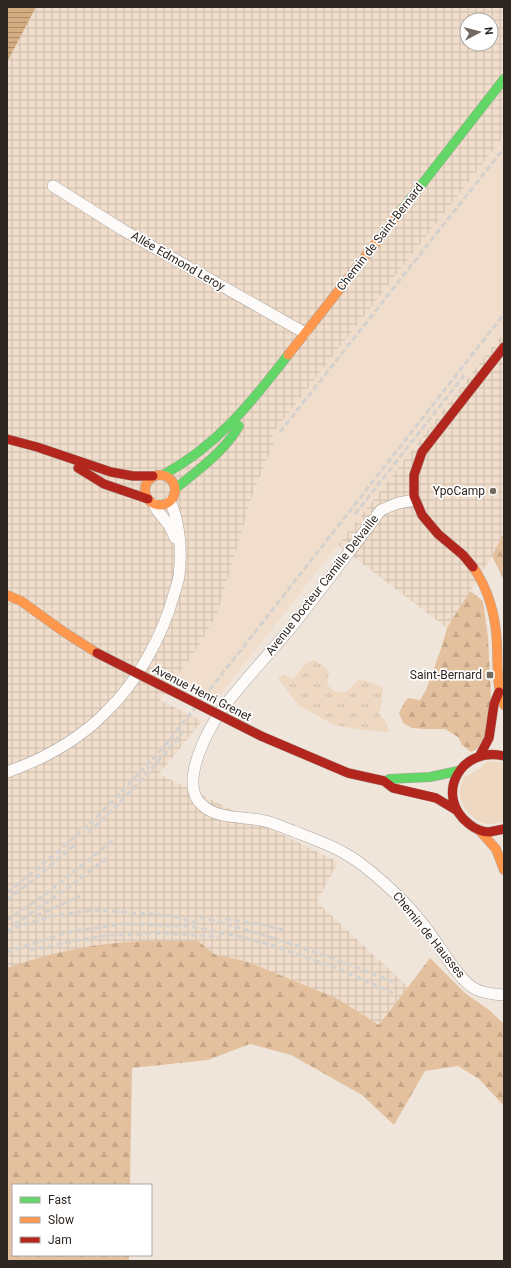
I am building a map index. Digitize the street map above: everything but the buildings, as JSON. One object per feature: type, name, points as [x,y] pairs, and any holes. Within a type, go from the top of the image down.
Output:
[{"type":"main road","name":"Chemin de Saint-Bernard","points":[[163,475],[182,465],[200,452],[234,421],[258,395],[504,79]]},
{"type":"main road","points":[[504,347],[422,452],[415,467],[413,479],[415,500],[418,508],[438,534],[455,547],[467,559],[481,579],[492,604],[496,619],[499,692],[504,705]]},
{"type":"main road","name":"Chemin de Saint-Bernard","points":[[175,489],[216,455],[235,433],[258,395]]},
{"type":"main road","points":[[7,438],[22,441],[117,474],[127,476],[163,475],[171,480],[175,489],[174,494],[170,501],[162,505],[104,484],[54,453]]},
{"type":"main road","points":[[151,501],[145,491],[145,486],[154,476]]},
{"type":"main road","name":"Avenue Henri Grenet","points":[[9,585],[21,601]]},
{"type":"main road","name":"Avenue Henri Grenet","points":[[7,595],[21,601],[64,632],[97,653],[261,736],[348,773],[384,781],[393,788],[436,798],[456,810]]},
{"type":"main road","points":[[480,755],[489,738],[494,704],[499,692]]},
{"type":"main road","points":[[504,756],[490,753],[480,755],[467,761],[458,772],[452,784],[452,797],[456,810],[462,819],[470,826],[479,830],[491,832],[504,829]]},
{"type":"main road","name":"Avenue Henri Grenet","points":[[384,781],[393,778],[404,779],[430,777],[458,772]]},
{"type":"main road","points":[[479,830],[496,849],[504,870]]},
{"type":"street","name":"Allée Edmond Leroy","points":[[53,186],[124,230],[305,333]]},
{"type":"street","name":"Avenue Docteur Camille Delvaille","points":[[230,700],[295,622],[381,510],[398,503],[415,500]]},
{"type":"street","points":[[151,501],[169,525],[180,548]]},
{"type":"street","points":[[7,772],[49,755],[78,736],[107,711],[129,686],[148,656],[170,610],[179,577],[180,548],[178,527],[170,501]]},
{"type":"street","name":"Chemin de Hausses","points":[[230,700],[215,721],[194,766],[193,783],[195,797],[201,805],[210,811],[226,815],[266,821],[342,850],[368,869],[402,898],[465,980],[480,991],[504,995]]},
{"type":"shaded area","points":[[7,7],[36,7],[7,62]]},
{"type":"shaded area","points":[[36,7],[504,7],[504,136],[272,434],[275,440],[253,494],[217,614],[196,650],[160,700],[202,721],[159,774],[338,862],[317,902],[410,989],[383,1047],[7,983],[7,62]]},
{"type":"shaded area","points":[[504,136],[504,332],[218,698],[177,677],[196,650],[275,440],[272,434]]},
{"type":"shaded area","points":[[504,332],[504,536],[502,536],[492,556],[447,628],[338,545]]},
{"type":"green space","points":[[502,536],[504,536],[504,580],[492,556]]},
{"type":"green space","points":[[470,591],[483,601],[488,637],[491,698],[487,733],[477,749],[471,752],[462,745],[458,737],[445,729],[412,728],[403,723],[399,713],[408,698],[420,700],[426,690],[447,628]]},
{"type":"green space","points":[[314,660],[329,670],[327,684],[335,691],[346,692],[358,680],[371,682],[383,688],[379,714],[385,721],[389,732],[363,730],[334,725],[298,705],[278,678],[285,675],[294,679],[305,664]]},
{"type":"green space","points":[[487,761],[504,763],[504,821],[488,824],[478,821],[466,810],[461,801],[460,794],[460,787],[464,777],[477,770]]},
{"type":"green space","points":[[144,941],[198,941],[214,954],[248,962],[336,998],[379,1025],[430,958],[465,993],[489,1010],[504,1024],[504,1106],[479,1079],[458,1066],[425,1071],[394,1125],[362,1095],[291,1055],[250,1044],[208,1060],[132,1068],[130,1184],[12,1184],[12,1256],[129,1256],[129,1261],[7,1261],[7,968],[51,954],[96,945]]},
{"type":"railway","points":[[280,432],[504,148]]},
{"type":"railway","points":[[7,893],[55,854],[99,815],[162,749],[504,314]]},
{"type":"railway","points":[[355,514],[466,373]]},
{"type":"railway","points":[[88,833],[139,782],[186,728]]},
{"type":"railway","points":[[7,920],[43,896],[115,839]]},
{"type":"railway","points":[[7,900],[76,844]]},
{"type":"railway","points":[[14,925],[107,858]]},
{"type":"railway","points":[[36,916],[80,896]]},
{"type":"railway","points":[[7,931],[53,916],[94,910],[174,916],[197,923]]},
{"type":"railway","points":[[200,917],[298,946],[393,982]]},
{"type":"railway","points":[[225,919],[259,924],[284,930]]},
{"type":"railway","points":[[7,952],[68,932],[122,924],[188,926],[268,944],[334,967],[393,993]]},
{"type":"railway","points":[[30,950],[101,936],[163,933],[220,937]]},
{"type":"traffic: fast","points":[[401,211],[504,79]]},
{"type":"traffic: fast","points":[[163,475],[183,463],[217,437],[261,390],[288,355]]},
{"type":"traffic: fast","points":[[175,489],[218,452],[239,426]]},
{"type":"traffic: fast","points":[[389,779],[430,777],[458,771]]},
{"type":"traffic: slow","points":[[288,355],[401,211]]},
{"type":"traffic: slow","points":[[160,475],[171,479],[175,490],[171,501],[160,505],[149,501],[145,490],[149,479],[160,475]]},
{"type":"traffic: slow","points":[[473,567],[479,576],[491,604],[496,634],[498,675],[501,698],[504,705]]},
{"type":"traffic: slow","points":[[7,595],[21,601],[64,632],[97,653]]},
{"type":"traffic: slow","points":[[479,830],[496,849],[504,870]]},
{"type":"traffic: jam","points":[[473,567],[463,555],[438,534],[422,515],[414,496],[414,475],[422,452],[504,347]]},
{"type":"traffic: jam","points":[[7,439],[37,447],[111,472],[133,476],[153,476]]},
{"type":"traffic: jam","points":[[78,468],[104,484],[148,499]]},
{"type":"traffic: jam","points":[[97,653],[261,736]]},
{"type":"traffic: jam","points":[[480,755],[489,738],[494,704],[499,692]]},
{"type":"traffic: jam","points":[[261,736],[348,773],[384,781],[393,788],[436,798],[456,810]]},
{"type":"traffic: jam","points":[[504,756],[489,755],[475,758],[465,765],[457,775],[453,787],[453,800],[458,813],[469,824],[478,830],[486,832],[504,829]]},
{"type":"place","name":"YpoCamp","points":[[493,491]]},
{"type":"place","name":"Saint-Bernard","points":[[490,675]]}]
